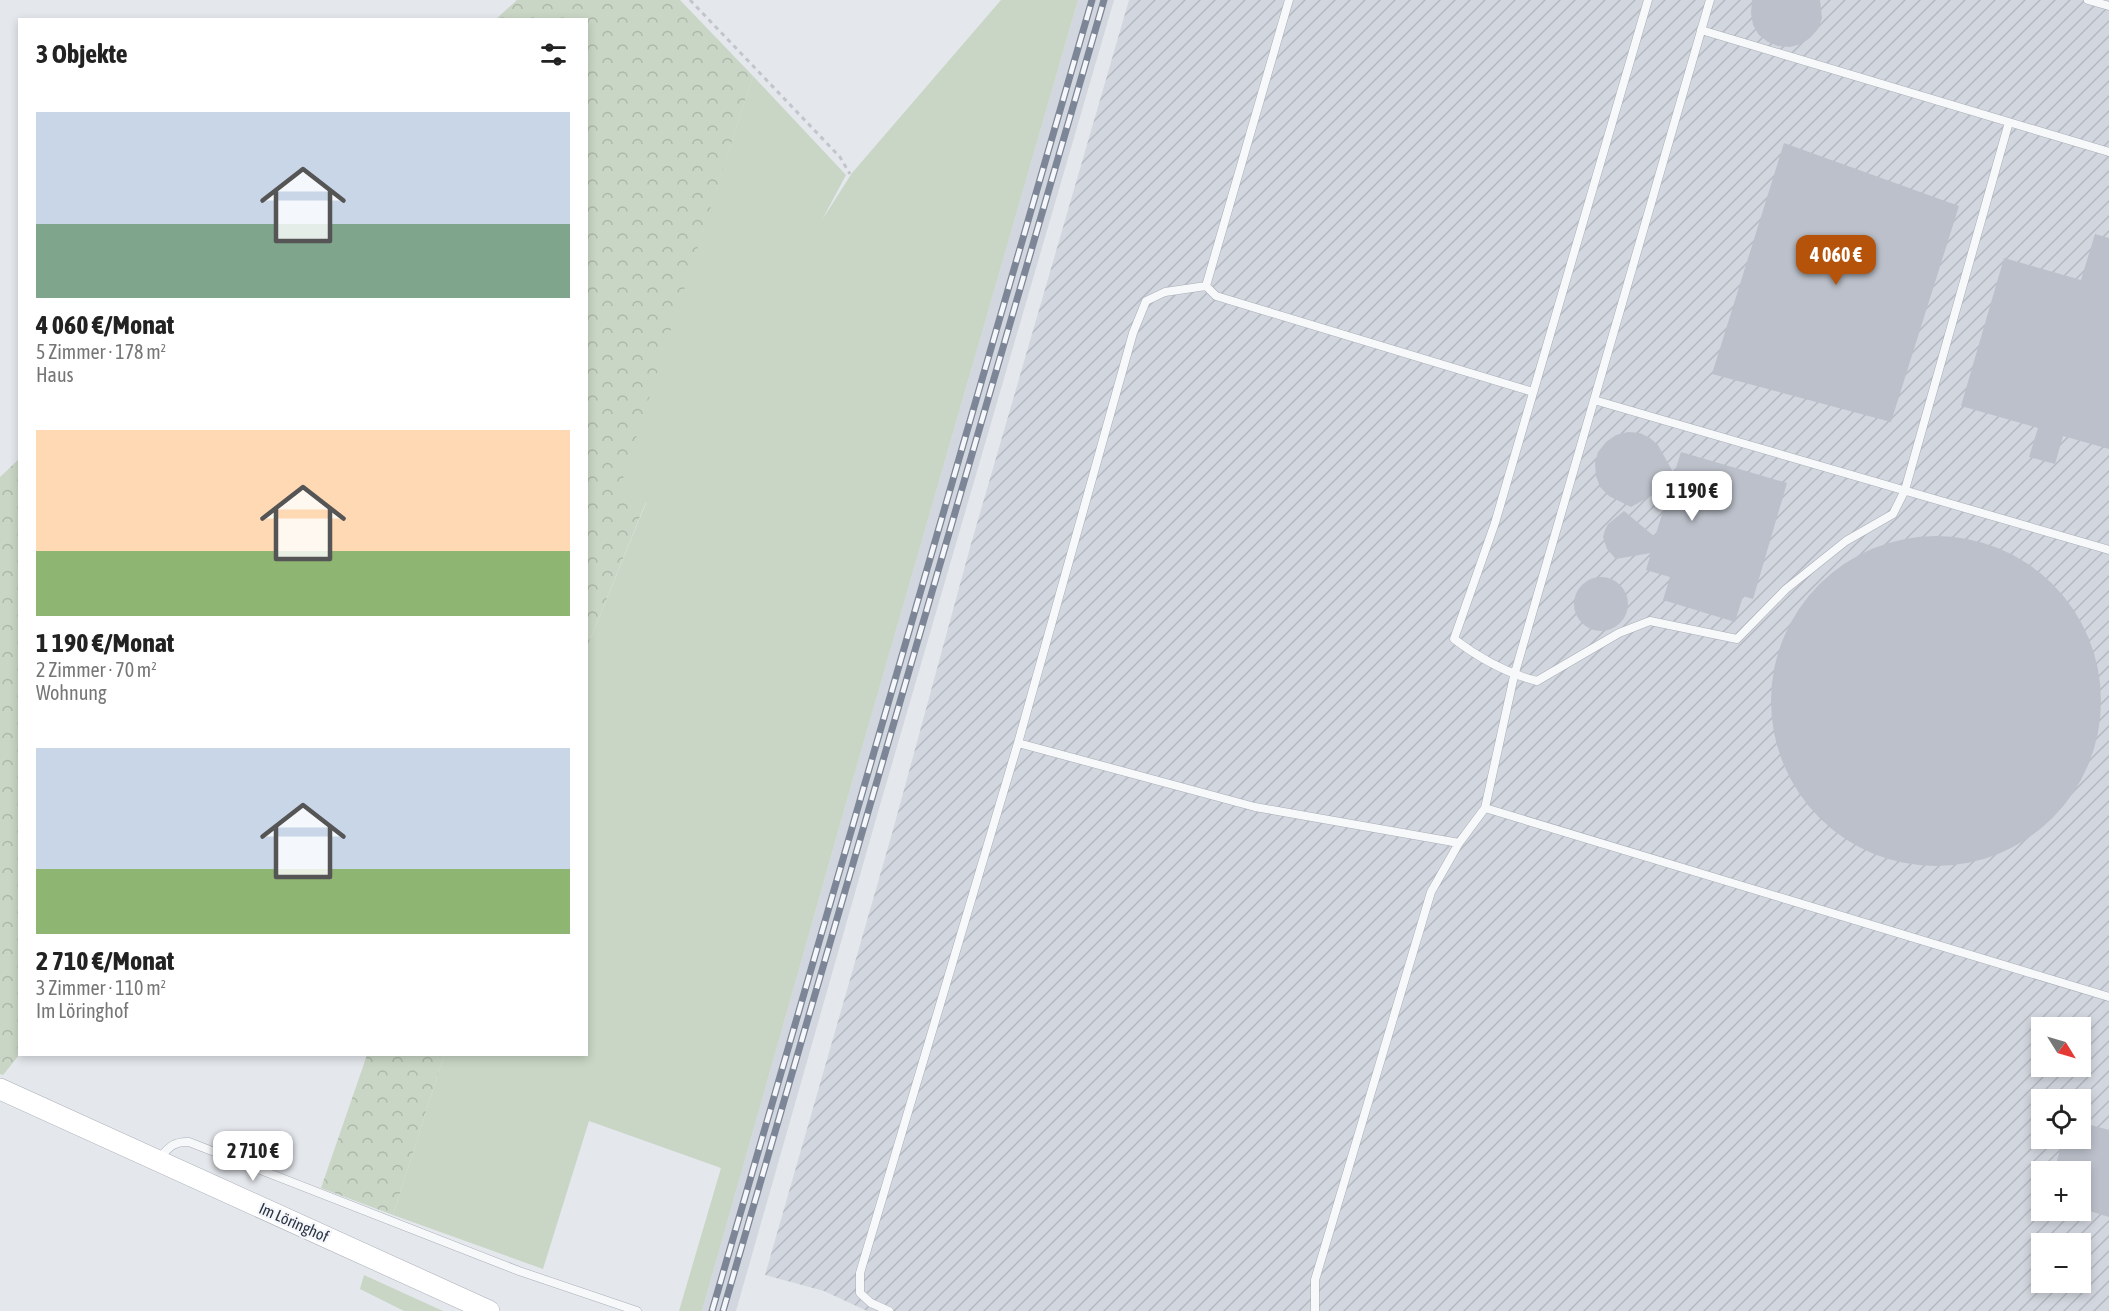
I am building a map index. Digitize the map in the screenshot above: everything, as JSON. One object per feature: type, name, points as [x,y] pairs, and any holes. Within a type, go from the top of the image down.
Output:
[{"type":"street","name":"Im Löringhof","points":[[0,1089],[489,1311]]},
{"type":"lane","points":[[1206,286],[1289,0]]},
{"type":"lane","points":[[1648,0],[1495,523],[1454,639],[1477,656],[1514,675],[1537,681],[1619,633],[1650,621],[1737,639],[1786,589],[1846,542],[1893,514],[1905,490],[2009,122]]},
{"type":"lane","points":[[1315,1311],[1315,1280],[1431,892],[1459,843],[1485,808],[1514,675],[1710,0]]},
{"type":"lane","points":[[2088,0],[2109,6]]},
{"type":"lane","points":[[1701,30],[2109,152]]},
{"type":"lane","points":[[1206,286],[1216,296],[1533,392]]},
{"type":"lane","points":[[889,1311],[871,1303],[860,1293],[861,1273],[1018,743],[1133,333],[1146,301],[1166,292],[1206,286]]},
{"type":"lane","points":[[1594,400],[2109,550]]},
{"type":"lane","points":[[1018,743],[1255,807],[1459,843]]},
{"type":"lane","points":[[1485,808],[2109,997]]},
{"type":"lane","points":[[157,1160],[179,1141],[189,1142],[519,1271],[637,1311]]},
{"type":"path","points":[[690,0],[840,156],[850,174]]},
{"type":"shaded area","points":[[1078,0],[1114,0],[878,812],[736,1311],[702,1311],[847,800]]},
{"type":"shaded area","points":[[1129,0],[2109,0],[2109,1311],[867,1311],[824,1291],[765,1275],[893,830],[971,544]]},
{"type":"green space","points":[[517,0],[680,0],[753,76],[619,491],[646,502],[588,645],[588,18],[497,18]]},
{"type":"green space","points":[[1001,0],[1078,0],[702,1311],[679,1311],[721,1168],[589,1121],[543,1269],[393,1215],[444,1056],[588,1056],[588,645],[646,503],[618,491],[753,76],[846,175],[822,220],[852,173]]},
{"type":"green space","points":[[18,460],[18,1056],[3,1075],[0,1074],[0,477]]},
{"type":"green space","points":[[367,1056],[444,1056],[393,1215],[321,1188]]},
{"type":"green space","points":[[364,1275],[443,1311],[404,1311],[360,1289]]},
{"type":"building","points":[[1752,0],[1820,0],[1822,18],[1818,29],[1801,44],[1790,47],[1778,46],[1759,35],[1753,25]]},
{"type":"building","points":[[1784,143],[1959,206],[1891,422],[1712,374]]},
{"type":"building","points":[[2095,234],[2109,238],[2109,449],[2063,436],[2055,464],[2029,457],[2038,428],[1961,406],[2004,258],[2081,280]]},
{"type":"building","points":[[1628,432],[1640,433],[1658,445],[1674,474],[1681,452],[1787,483],[1753,599],[1743,596],[1735,622],[1663,600],[1670,577],[1646,570],[1651,553],[1616,559],[1607,549],[1603,537],[1605,530],[1608,524],[1624,511],[1655,537],[1671,485],[1631,507],[1609,496],[1600,487],[1595,463],[1598,452],[1616,435]]},
{"type":"building","points":[[1936,536],[1968,539],[1999,548],[2028,564],[2053,584],[2073,609],[2089,638],[2098,669],[2101,701],[2098,733],[2089,764],[2073,793],[2053,818],[2028,838],[1999,854],[1968,863],[1936,866],[1904,863],[1873,854],[1844,838],[1819,818],[1799,793],[1783,764],[1774,733],[1771,701],[1774,669],[1783,638],[1799,609],[1819,584],[1844,564],[1873,548],[1904,539]]},
{"type":"building","points":[[1601,577],[1611,579],[1620,585],[1626,594],[1628,604],[1626,614],[1620,623],[1611,629],[1601,631],[1591,629],[1582,623],[1576,614],[1574,604],[1576,594],[1582,585],[1591,579]]},
{"type":"building","points":[[2091,1125],[2109,1130],[2109,1217],[2091,1211],[2091,1161],[2057,1161],[2060,1149],[2091,1149]]},
{"type":"railway","points":[[712,1311],[1092,0]]},
{"type":"railway","points":[[723,1311],[1104,0]]}]
